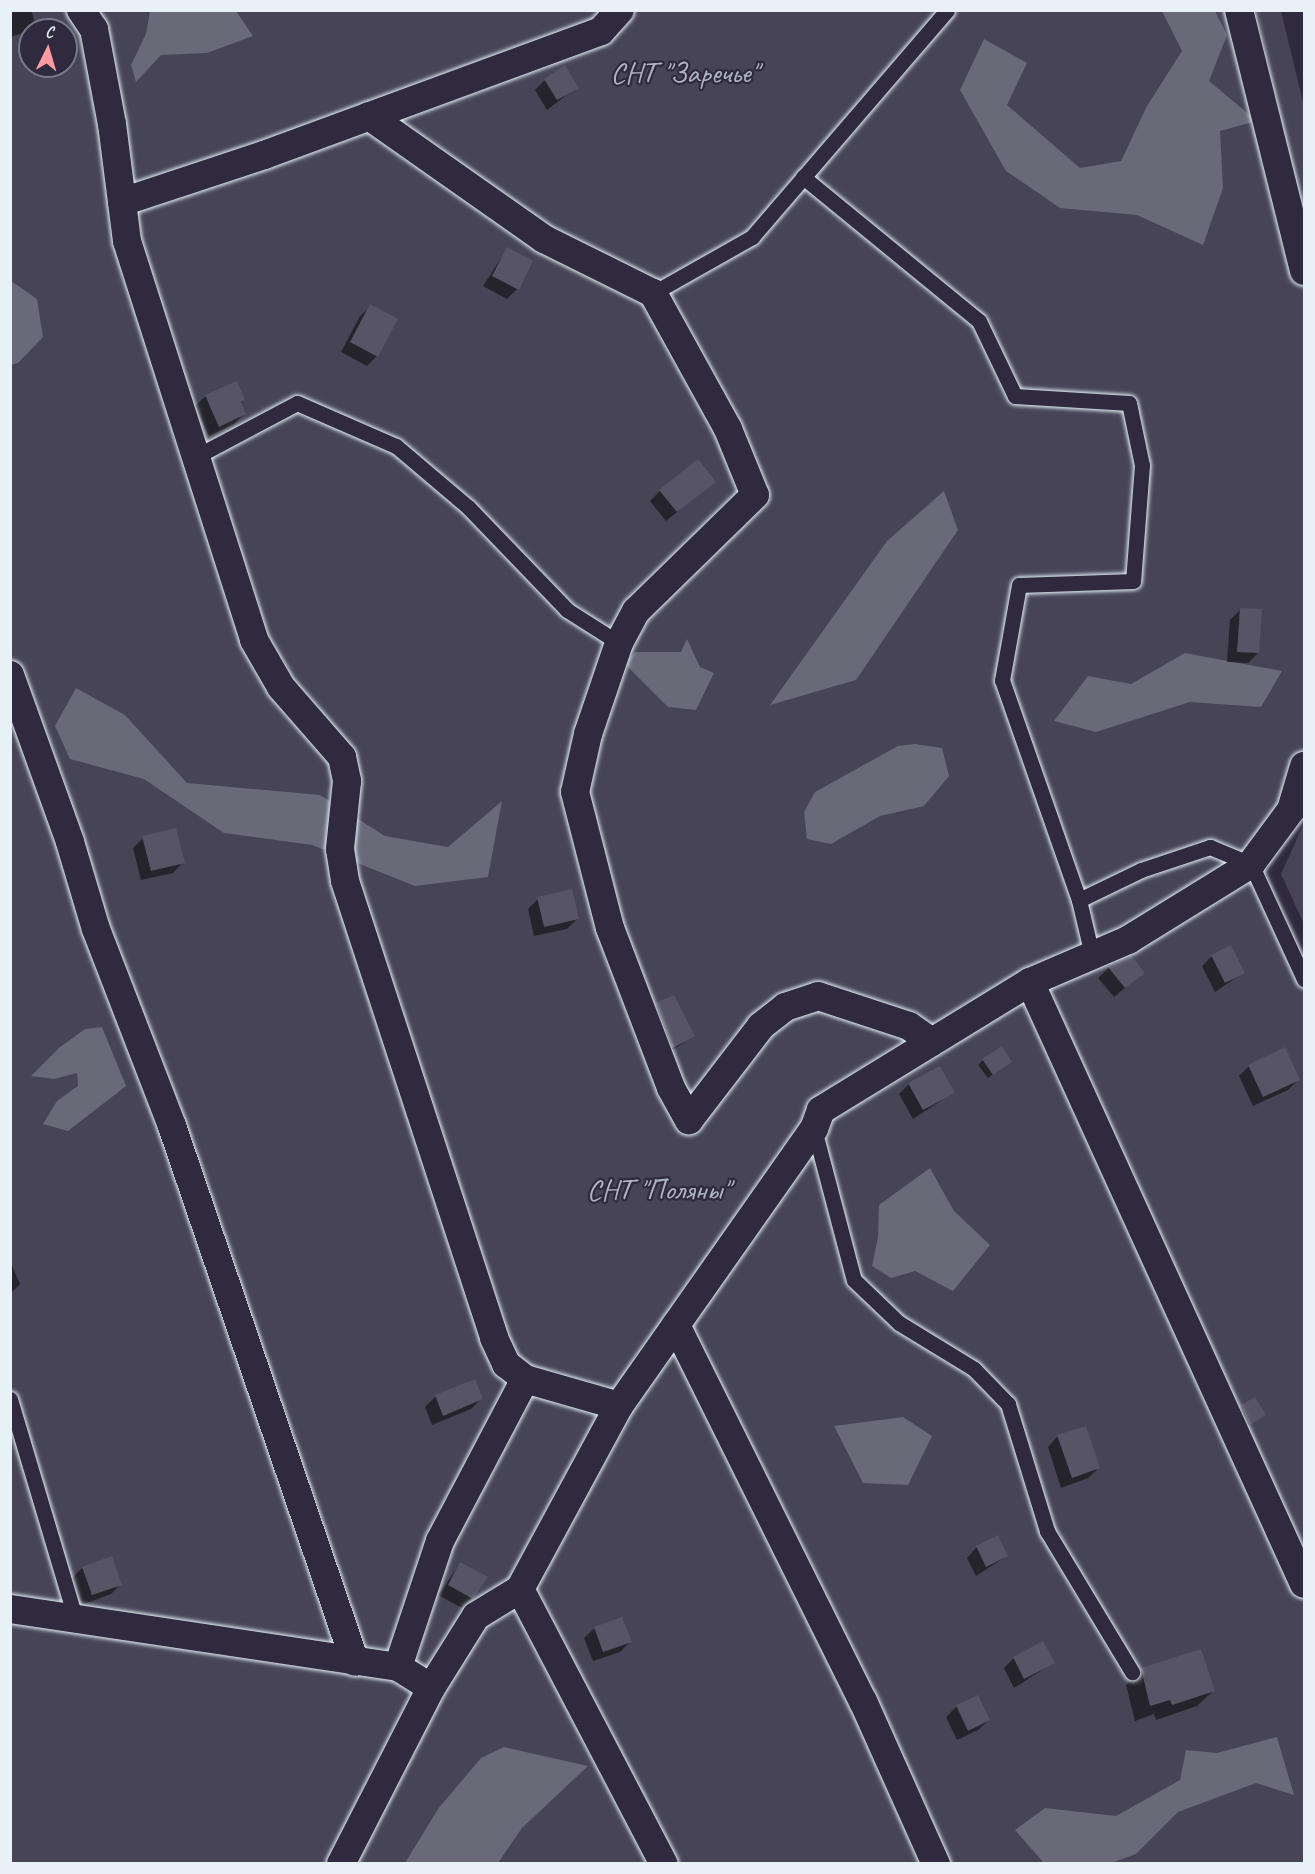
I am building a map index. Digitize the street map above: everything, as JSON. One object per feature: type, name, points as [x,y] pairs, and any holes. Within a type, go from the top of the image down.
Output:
[{"type":"street","points":[[81,10],[94,29],[127,241],[254,640],[281,687],[342,757],[347,781],[340,849],[345,881],[494,1338],[506,1364],[525,1379],[619,1406]]},
{"type":"street","points":[[122,202],[369,116],[602,30],[620,10]]},
{"type":"street","points":[[1239,10],[1305,271]]},
{"type":"street","points":[[369,116],[544,239],[653,293],[728,429],[755,495],[636,611],[619,643],[588,734],[575,792],[610,928],[671,1088],[689,1120],[761,1026],[785,1007],[818,996],[909,1026],[932,1042]]},
{"type":"street","points":[[10,675],[69,842],[96,929],[172,1126],[354,1662]]},
{"type":"street","points":[[341,1863],[431,1688],[476,1616],[520,1589],[619,1406],[813,1129],[821,1110],[1030,982],[1128,940],[1251,864],[1292,810],[1305,765]]},
{"type":"street","points":[[1030,982],[1305,1584]]},
{"type":"street","points":[[676,1325],[863,1701],[936,1863]]},
{"type":"street","points":[[398,1667],[440,1541],[525,1379]]},
{"type":"street","points":[[520,1589],[664,1863]]},
{"type":"street","points":[[10,1609],[398,1667],[431,1688]]},
{"type":"lane","points":[[653,293],[752,237],[947,10]]},
{"type":"lane","points":[[803,177],[979,321],[1015,396],[1129,403],[1142,465],[1133,581],[1019,585],[1002,680],[1079,900],[1092,956]]},
{"type":"lane","points":[[197,456],[297,403],[396,446],[468,507],[567,610],[619,643]]},
{"type":"lane","points":[[1079,900],[1141,870],[1210,847],[1251,864],[1305,979]]},
{"type":"lane","points":[[813,1129],[854,1280],[899,1323],[974,1369],[1008,1404],[1047,1531],[1132,1672]]},
{"type":"lane","points":[[10,1400],[76,1620]]},
{"type":"green space","name":"СНТ \"Поляны\"","points":[[11,11],[1239,11],[1304,271],[1304,766],[1251,864],[1304,979],[1304,1863],[11,1864]]},
{"type":"green space","points":[[1257,11],[1281,11],[1304,106],[1304,226]]},
{"type":"green space","points":[[1304,823],[1304,924],[1281,874]]},
{"type":"water","points":[[150,11],[236,11],[253,36],[207,53],[161,55],[136,82],[131,65],[146,34]]},
{"type":"water","points":[[1162,11],[1215,11],[1227,35],[1209,81],[1257,121],[1220,131],[1223,188],[1203,245],[1137,215],[1060,208],[1006,171],[960,90],[984,39],[1027,63],[1007,105],[1080,168],[1121,161],[1147,106],[1182,51]]},
{"type":"water","points":[[11,281],[37,299],[43,337],[18,363],[11,365]]},
{"type":"water","points":[[944,491],[958,530],[856,680],[770,705],[887,541]]},
{"type":"water","points":[[687,639],[700,667],[714,673],[696,710],[668,707],[625,664],[635,652],[681,652]]},
{"type":"water","points":[[1185,653],[1282,671],[1261,707],[1190,702],[1096,732],[1054,721],[1088,676],[1131,684]]},
{"type":"water","points":[[76,688],[125,715],[187,783],[320,795],[385,836],[448,847],[502,801],[488,877],[415,886],[312,845],[224,833],[144,779],[70,759],[55,726]]},
{"type":"water","points":[[915,744],[942,748],[949,776],[924,806],[880,816],[831,844],[807,839],[804,812],[815,792],[898,746]]},
{"type":"water","points":[[102,1027],[126,1086],[68,1131],[43,1124],[57,1101],[78,1086],[77,1073],[54,1079],[31,1076],[59,1048],[85,1029]]},
{"type":"water","points":[[930,1168],[954,1211],[990,1245],[953,1291],[915,1271],[891,1278],[872,1266],[878,1237],[879,1205]]},
{"type":"water","points":[[903,1417],[932,1436],[908,1485],[863,1483],[834,1426]]},
{"type":"water","points":[[1277,1737],[1294,1795],[1256,1783],[1178,1812],[1136,1854],[1111,1863],[1044,1863],[1015,1830],[1045,1808],[1116,1816],[1180,1780],[1186,1750],[1217,1753]]},
{"type":"water","points":[[504,1747],[588,1766],[522,1828],[498,1863],[405,1863],[438,1809],[481,1758]]},
{"type":"building","points":[[565,65],[579,88],[557,100],[544,79]]},
{"type":"building","points":[[507,247],[533,261],[519,290],[492,276]]},
{"type":"building","points":[[370,304],[398,319],[378,357],[350,342]]},
{"type":"building","points":[[237,381],[245,400],[241,402],[246,414],[219,427],[205,395]]},
{"type":"building","points":[[698,459],[716,482],[677,512],[659,490]]},
{"type":"building","points":[[1240,608],[1262,609],[1259,653],[1237,652]]},
{"type":"building","points":[[176,828],[185,863],[151,871],[142,836]]},
{"type":"building","points":[[572,889],[579,919],[544,927],[537,897]]},
{"type":"building","points":[[1231,945],[1245,973],[1225,983],[1211,955]]},
{"type":"building","points":[[1132,956],[1145,973],[1125,988],[1108,967]]},
{"type":"building","points":[[674,995],[695,1036],[673,1048],[656,1003]]},
{"type":"building","points":[[1002,1046],[1012,1062],[993,1075],[982,1059]]},
{"type":"building","points":[[1285,1047],[1300,1080],[1263,1097],[1248,1065]]},
{"type":"building","points":[[940,1066],[955,1093],[923,1110],[908,1083]]},
{"type":"building","points":[[475,1379],[483,1399],[443,1416],[435,1395]]},
{"type":"building","points":[[1255,1397],[1266,1415],[1250,1425],[1241,1405]]},
{"type":"building","points":[[1086,1426],[1100,1468],[1072,1478],[1057,1435]]},
{"type":"building","points":[[998,1535],[1008,1556],[986,1567],[976,1546]]},
{"type":"building","points":[[112,1556],[122,1585],[92,1595],[82,1567]]},
{"type":"building","points":[[460,1562],[488,1577],[473,1599],[448,1585]]},
{"type":"building","points":[[622,1617],[632,1642],[603,1652],[594,1627]]},
{"type":"building","points":[[1043,1641],[1055,1663],[1024,1679],[1013,1657]]},
{"type":"building","points":[[1201,1649],[1215,1691],[1172,1705],[1170,1700],[1150,1706],[1141,1668]]},
{"type":"building","points":[[978,1695],[990,1720],[968,1731],[956,1705]]},
{"type":"park label","name":"СНТ \"Заречье\"","points":[[684,72]]}]
